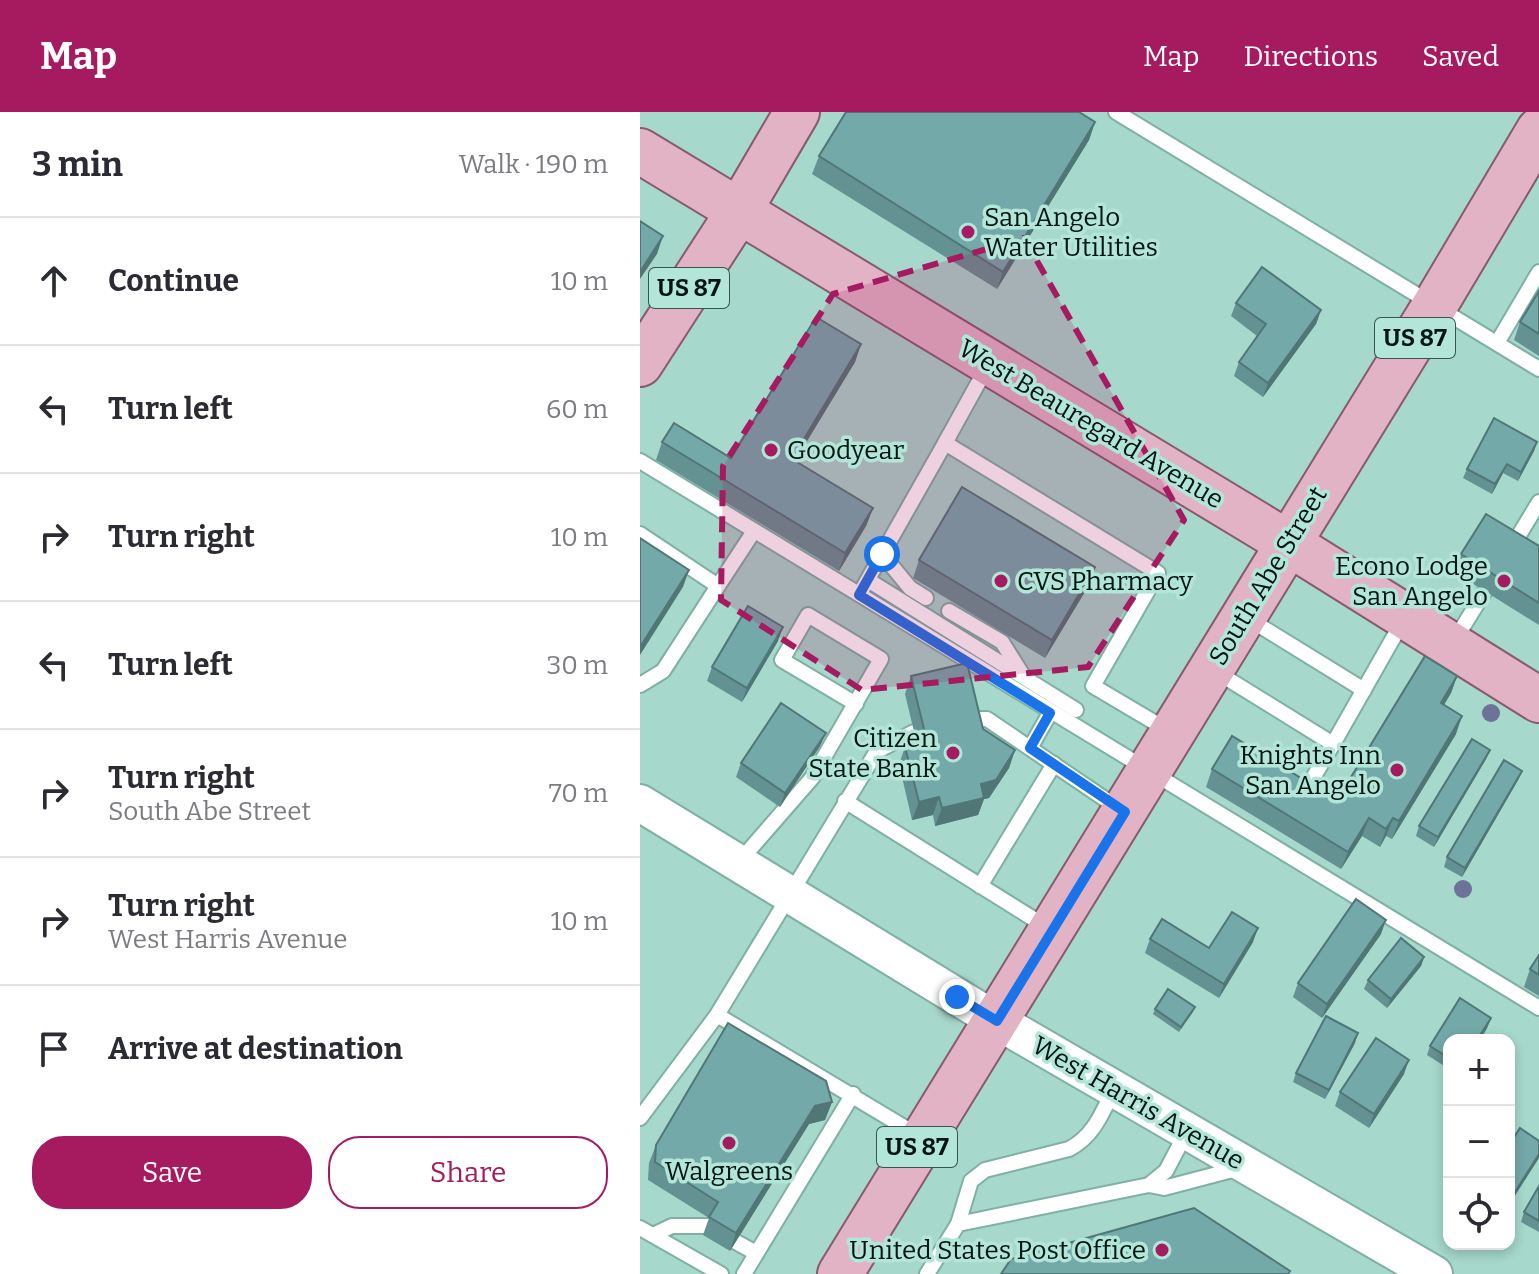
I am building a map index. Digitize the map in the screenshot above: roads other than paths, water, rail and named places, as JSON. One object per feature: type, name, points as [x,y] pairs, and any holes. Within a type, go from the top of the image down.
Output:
[{"type":"main road","name":"US 87","points":[[640,364],[739,211],[797,112]]},
{"type":"main road","name":"South Abe Street","points":[[997,1021],[1539,130]]},
{"type":"main road","name":"West Beauregard Avenue","points":[[640,151],[1288,543],[1539,700]]},
{"type":"main road","name":"US 87","points":[[844,1272],[997,1021]]},
{"type":"street","name":"West Harris Avenue","points":[[640,803],[997,1021],[1434,1274]]},
{"type":"lane","points":[[1116,112],[1539,369]]},
{"type":"lane","points":[[1497,343],[1539,272]]},
{"type":"lane","points":[[859,595],[990,363]]},
{"type":"lane","points":[[949,435],[945,443],[1158,573],[1068,724]]},
{"type":"lane","points":[[640,461],[1148,774],[1539,1008]]},
{"type":"lane","points":[[1510,550],[1539,502]]},
{"type":"lane","points":[[640,685],[663,671],[754,531]]},
{"type":"lane","points":[[640,534],[718,586]]},
{"type":"lane","points":[[882,554],[910,588],[926,598]]},
{"type":"lane","points":[[868,580],[1076,710]]},
{"type":"lane","points":[[1452,645],[1485,591]]},
{"type":"lane","points":[[949,611],[1002,642],[1025,678]]},
{"type":"lane","points":[[738,863],[812,778],[856,704],[881,659],[808,615],[782,660],[856,704]]},
{"type":"lane","points":[[1244,616],[1364,690]]},
{"type":"lane","points":[[1310,783],[1406,616]]},
{"type":"lane","points":[[1212,669],[1333,744]]},
{"type":"lane","points":[[1093,686],[1173,733]]},
{"type":"lane","points":[[1030,748],[1050,713]]},
{"type":"lane","points":[[970,719],[987,719],[1125,812]]},
{"type":"lane","points":[[640,1118],[717,1015],[792,896],[877,751],[914,732]]},
{"type":"lane","points":[[980,886],[1054,764]]},
{"type":"lane","points":[[845,801],[1052,930]]},
{"type":"lane","points":[[717,1015],[923,1138]]},
{"type":"lane","points":[[927,1274],[958,1224],[976,1175],[1082,1143],[1094,1128],[1114,1089]]},
{"type":"lane","points":[[744,1274],[853,1094]]},
{"type":"lane","points":[[1149,1185],[1166,1171],[1187,1131]]},
{"type":"lane","points":[[958,1224],[1149,1185],[1164,1188],[1248,1166]]},
{"type":"lane","points":[[647,1232],[672,1226],[708,1226]]},
{"type":"lane","points":[[647,1232],[721,1274]]},
{"type":"lane","points":[[736,1242],[756,1253]]},
{"type":"place","name":"San Angelo Water Utilities","points":[[968,232]]},
{"type":"place","name":"Goodyear","points":[[771,450]]},
{"type":"place","name":"CVS Pharmacy","points":[[1001,581]]},
{"type":"place","name":"Econo Lodge San Angelo","points":[[1504,581]]},
{"type":"place","name":"Citizen State Bank","points":[[953,753]]},
{"type":"place","name":"Knights Inn San Angelo","points":[[1397,770]]},
{"type":"place","name":"Walgreens","points":[[729,1143]]},
{"type":"place","name":"United States Post Office","points":[[1162,1250]]}]
